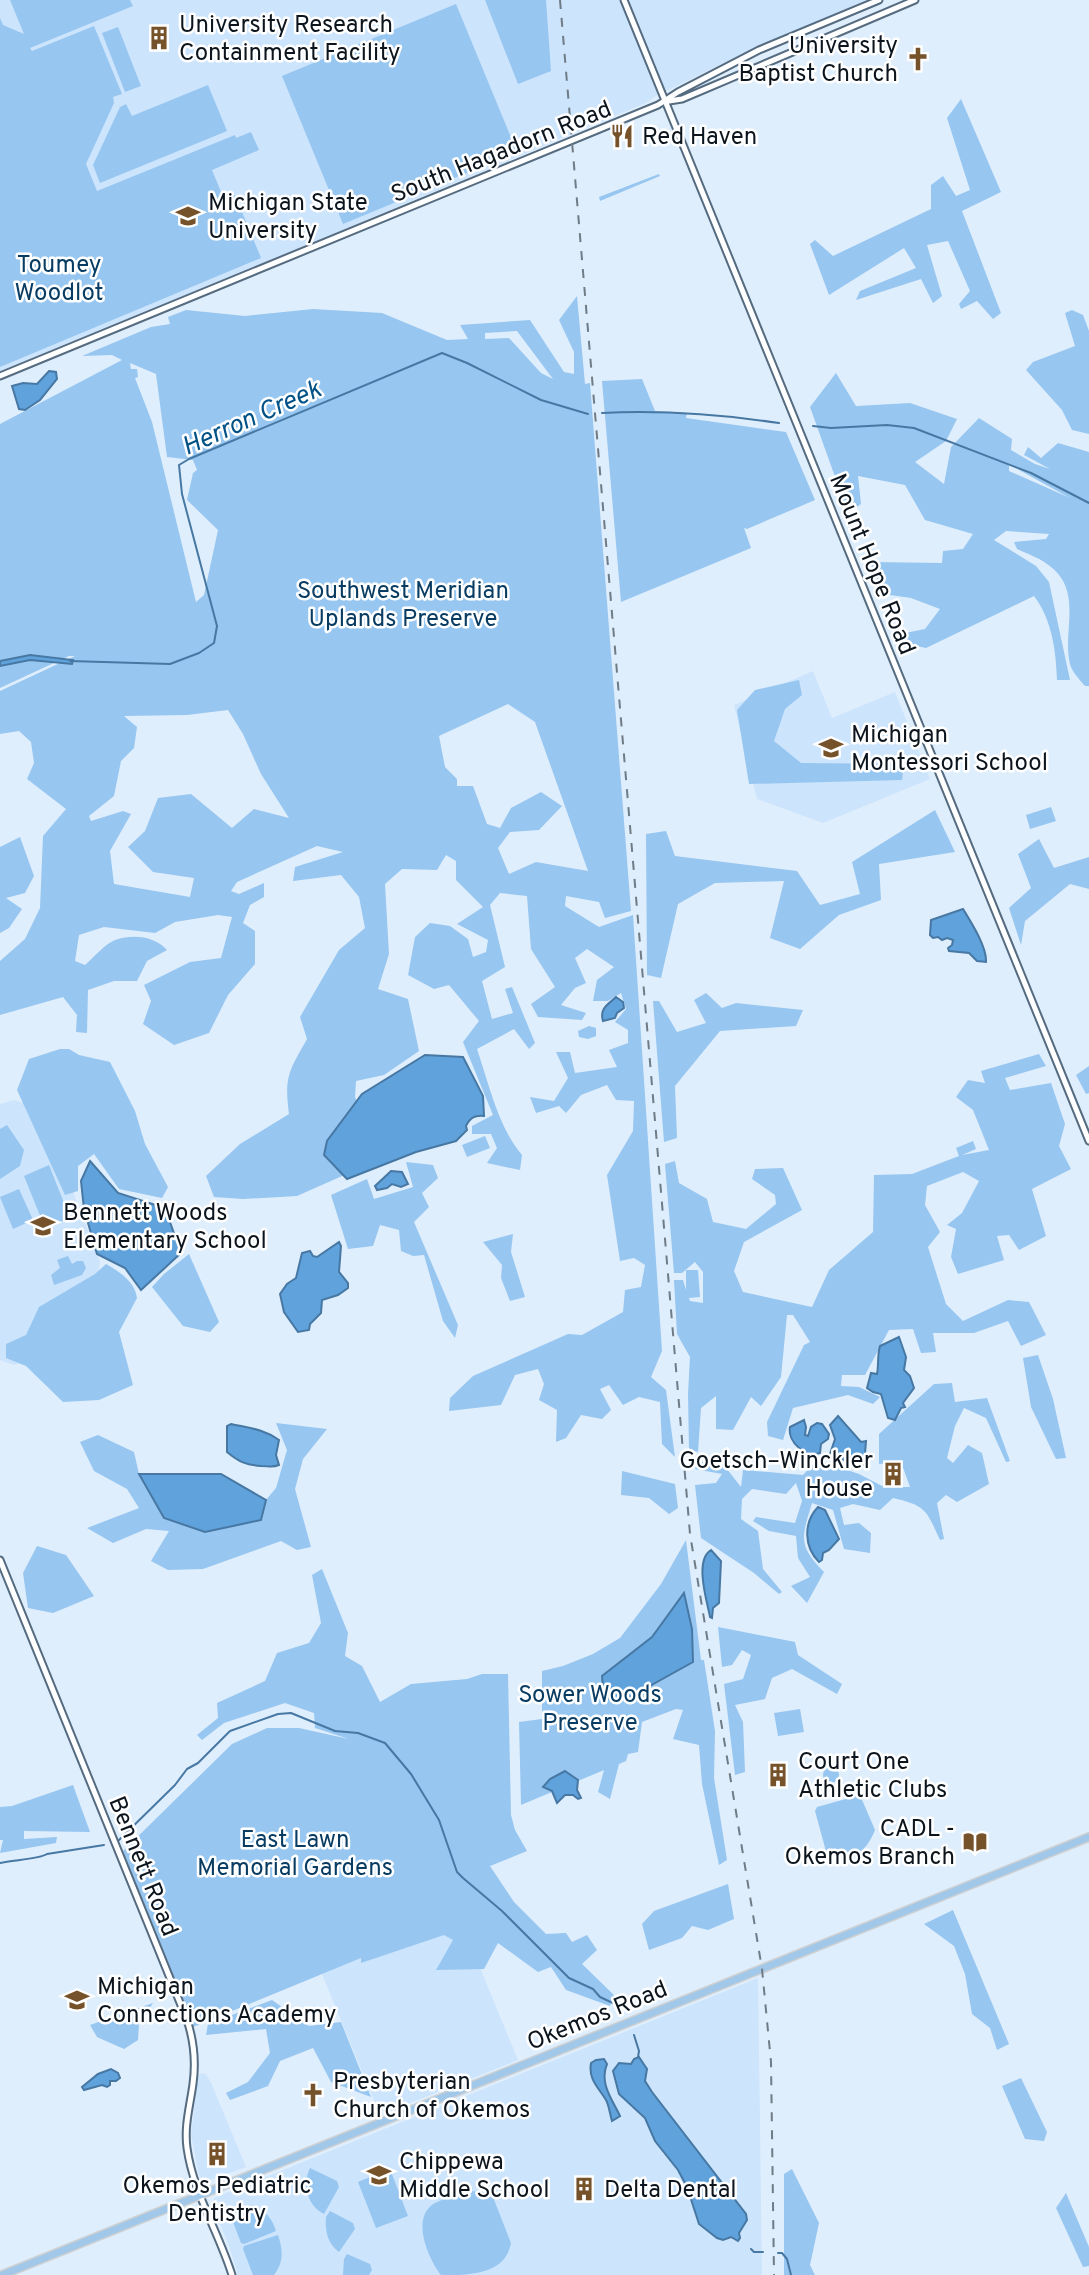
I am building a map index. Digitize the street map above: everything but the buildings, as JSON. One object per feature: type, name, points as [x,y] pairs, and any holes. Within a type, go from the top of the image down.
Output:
[{"type":"main road","name":"Okemos Road","points":[[2,2275],[1089,1837]]},
{"type":"street","name":"Mount Hope Road","points":[[624,0],[1089,1141]]},
{"type":"street","name":"South Hagadorn Road","points":[[0,376],[666,102],[682,99],[915,0]]},
{"type":"street","name":"South Hagadorn Road","points":[[666,102],[678,92],[766,47],[877,1]]},
{"type":"street","points":[[877,1],[873,8],[878,15]]},
{"type":"street","name":"Bennett Road","points":[[0,1560],[187,2020],[193,2043],[194,2067],[186,2122],[190,2165],[232,2275]]},
{"type":"shaded area","name":"Michigan State University","points":[[0,0],[872,0],[742,54],[648,102],[0,373]]},
{"type":"shaded area","points":[[49,371],[56,372],[57,379],[40,400],[25,410],[19,409],[12,386],[23,383],[37,384]]},
{"type":"shaded area","points":[[30,655],[73,660],[72,664],[30,660],[0,666],[0,661]]},
{"type":"shaded area","name":"Michigan Montessori School","points":[[813,671],[832,718],[895,692],[930,779],[823,823],[757,799],[734,705]]},
{"type":"shaded area","points":[[963,909],[981,942],[986,962],[977,961],[969,953],[949,951],[953,940],[942,940],[930,935],[931,920]]},
{"type":"shaded area","points":[[616,997],[623,1002],[624,1008],[615,1018],[603,1021],[604,1010]]},
{"type":"shaded area","points":[[425,1055],[463,1057],[483,1096],[484,1116],[471,1119],[466,1126],[467,1130],[456,1141],[416,1152],[347,1179],[324,1155],[327,1141],[362,1094]]},
{"type":"shaded area","name":"Bennett Woods Elementary School","points":[[14,1100],[26,1104],[73,1192],[100,1261],[99,1273],[25,1361],[14,1365],[0,1360],[0,1104]]},
{"type":"shaded area","points":[[90,1161],[118,1193],[165,1208],[181,1253],[141,1290],[125,1268],[97,1254],[84,1209],[81,1181]]},
{"type":"shaded area","points":[[391,1171],[402,1172],[408,1184],[401,1187],[392,1184],[377,1190],[375,1186]]},
{"type":"shaded area","points":[[339,1242],[339,1272],[348,1283],[348,1288],[338,1295],[322,1300],[321,1313],[310,1324],[309,1330],[298,1332],[284,1312],[280,1294],[287,1284],[296,1278],[302,1253],[310,1251],[317,1257]]},
{"type":"shaded area","points":[[899,1337],[906,1357],[904,1370],[910,1376],[914,1388],[895,1420],[888,1418],[881,1394],[867,1388],[871,1373],[877,1374],[880,1346]]},
{"type":"shaded area","points":[[838,1416],[861,1442],[866,1441],[864,1466],[830,1454],[835,1439],[830,1425]]},
{"type":"shaded area","points":[[804,1420],[805,1435],[808,1436],[811,1427],[817,1423],[822,1424],[829,1434],[828,1439],[821,1444],[820,1453],[804,1451],[791,1438],[790,1427]]},
{"type":"shaded area","points":[[231,1424],[262,1431],[279,1440],[276,1455],[279,1465],[270,1467],[247,1464],[227,1452],[227,1426]]},
{"type":"shaded area","points":[[139,1474],[221,1474],[266,1500],[261,1520],[205,1532],[164,1518]]},
{"type":"shaded area","points":[[818,1507],[825,1510],[839,1539],[823,1553],[819,1562],[810,1549],[807,1535],[810,1520]]},
{"type":"shaded area","points":[[711,1550],[721,1561],[719,1603],[713,1608],[712,1618],[706,1601],[702,1571],[706,1555]]},
{"type":"shaded area","points":[[684,1593],[692,1629],[693,1662],[628,1698],[604,1699],[602,1676],[652,1637]]},
{"type":"shaded area","points":[[565,1771],[578,1780],[577,1790],[581,1798],[565,1795],[557,1803],[552,1791],[543,1787],[550,1779]]},
{"type":"shaded area","points":[[459,1917],[518,2060],[380,2115],[322,1974]]},
{"type":"shaded area","points":[[758,1978],[762,2275],[238,2275],[212,2205],[214,2198]]},
{"type":"shaded area","points":[[639,2057],[647,2069],[645,2081],[652,2092],[746,2214],[747,2220],[739,2233],[738,2241],[731,2237],[723,2240],[717,2238],[699,2224],[687,2187],[678,2170],[655,2141],[645,2118],[619,2094],[613,2071],[619,2063],[631,2064]]},
{"type":"shaded area","points":[[604,2059],[607,2064],[605,2084],[620,2116],[612,2121],[607,2102],[590,2069],[591,2063]]},
{"type":"shaded area","points":[[111,2069],[118,2073],[120,2078],[110,2081],[107,2087],[102,2085],[84,2090],[82,2087],[98,2074]]},
{"type":"shaded area","points":[[201,2073],[206,2074],[212,2085],[246,2167],[207,2181],[199,2175],[191,2135],[198,2077]]},
{"type":"green space","name":"Toumey Woodlot","points":[[10,0],[130,0],[133,6],[30,48],[32,51],[94,26],[122,94],[113,97],[114,103],[86,164],[97,191],[235,135],[236,138],[251,132],[259,150],[212,170],[224,199],[235,195],[261,258],[0,367],[0,18],[3,25],[24,34]]},
{"type":"green space","points":[[485,0],[546,0],[551,71],[518,84]]},
{"type":"green space","points":[[456,4],[517,152],[343,224],[282,76]]},
{"type":"green space","points":[[118,27],[141,86],[125,92],[102,33]]},
{"type":"green space","points":[[208,85],[227,131],[100,183],[93,165],[120,107],[126,104],[132,116]]},
{"type":"green space","points":[[961,99],[1001,192],[962,211],[1001,313],[993,319],[977,301],[961,309],[959,304],[970,291],[948,241],[927,245],[942,296],[933,303],[921,279],[856,300],[860,291],[916,268],[904,248],[829,295],[810,244],[815,240],[833,256],[931,209],[931,185],[943,176],[956,196],[970,190],[947,118]]},
{"type":"green space","points":[[659,174],[660,176],[600,201],[599,197]]},
{"type":"green space","name":"Southwest Meridian Uplands Preserve","points":[[577,296],[585,384],[590,383],[631,911],[605,918],[599,902],[566,896],[565,906],[599,927],[633,915],[662,1351],[651,1377],[666,1390],[675,1457],[662,1444],[660,1402],[639,1397],[623,1405],[609,1385],[600,1389],[611,1410],[602,1419],[581,1415],[566,1438],[556,1442],[557,1410],[539,1400],[544,1384],[538,1369],[515,1375],[501,1405],[449,1411],[450,1398],[473,1376],[568,1334],[582,1335],[623,1312],[625,1290],[641,1287],[645,1265],[634,1258],[620,1261],[607,1175],[633,1131],[634,1101],[616,1100],[607,1085],[581,1095],[566,1113],[559,1106],[536,1113],[530,1097],[554,1101],[568,1078],[556,1052],[570,1052],[575,1073],[617,1067],[609,1050],[628,1043],[628,1030],[615,1022],[626,1009],[621,993],[608,1001],[593,1001],[597,980],[614,967],[587,949],[575,958],[586,983],[575,988],[561,1005],[586,1013],[582,1020],[538,1017],[531,1004],[555,987],[531,949],[527,896],[500,893],[490,905],[505,967],[482,981],[492,1019],[513,1013],[505,989],[512,987],[535,1043],[529,1049],[514,1029],[477,1049],[500,1118],[522,1155],[520,1170],[487,1163],[497,1148],[491,1134],[472,1134],[472,1126],[493,1115],[463,1042],[479,1021],[449,985],[434,989],[408,975],[415,937],[430,923],[450,926],[468,939],[473,957],[486,952],[488,940],[457,924],[483,907],[456,880],[456,861],[446,855],[437,870],[402,869],[385,884],[389,954],[378,989],[408,999],[419,1051],[384,1075],[356,1081],[355,1097],[367,1122],[349,1173],[297,1196],[243,1199],[214,1197],[206,1176],[240,1144],[289,1114],[289,1075],[307,1039],[300,1017],[339,950],[365,928],[359,897],[341,875],[293,881],[295,867],[343,852],[317,846],[237,882],[231,891],[239,894],[264,883],[264,897],[250,905],[243,923],[255,931],[255,964],[228,995],[209,1033],[174,1045],[143,1024],[151,1001],[144,985],[190,962],[221,958],[232,917],[218,915],[175,922],[155,933],[104,927],[79,935],[75,961],[85,965],[107,945],[122,938],[150,939],[167,950],[147,961],[137,981],[114,981],[88,990],[87,1033],[76,1032],[77,1015],[63,997],[0,1015],[0,961],[25,939],[40,908],[43,836],[66,809],[27,779],[34,763],[31,742],[19,731],[0,734],[0,691],[75,656],[69,656],[0,688],[0,424],[122,360],[112,355],[82,356],[151,327],[170,324],[168,317],[186,310],[245,316],[313,309],[382,313],[447,340],[468,339],[460,325],[530,320],[564,372],[574,374],[574,352],[559,320]],"holes":[[[517,331],[553,379],[541,373],[509,338],[485,339],[485,333]],[[130,363],[156,374],[167,457],[193,460],[197,470],[193,473],[187,500],[218,530],[204,595],[196,602],[152,422],[135,378],[138,377],[137,369],[131,369]],[[508,704],[535,722],[588,871],[536,862],[509,874],[498,848],[510,832],[539,830],[562,806],[541,792],[511,808],[500,828],[487,824],[473,786],[457,786],[457,779],[445,767],[439,736]],[[228,710],[243,734],[261,774],[289,818],[254,809],[232,828],[191,794],[158,798],[145,831],[128,847],[153,872],[194,878],[190,897],[114,884],[110,851],[131,814],[123,811],[91,821],[89,816],[114,796],[121,761],[134,748],[137,727],[124,716],[187,715]]]},
{"type":"green space","points":[[1072,310],[1083,315],[1089,331],[1089,434],[1072,430],[1062,410],[1026,370],[1033,362],[1075,346],[1065,313]]},
{"type":"green space","points":[[836,373],[856,406],[910,403],[957,419],[946,441],[915,462],[944,484],[951,447],[979,418],[1012,439],[1011,450],[1050,469],[1024,455],[1028,447],[1041,458],[1058,443],[1089,452],[1089,686],[1085,686],[1070,664],[1069,600],[1061,577],[1051,567],[1017,549],[1014,542],[1046,539],[1049,534],[1006,531],[994,540],[1036,566],[1049,582],[1070,680],[1057,680],[1052,636],[1045,615],[1034,596],[926,648],[907,644],[895,635],[925,629],[940,609],[911,598],[883,594],[870,562],[942,563],[943,551],[963,549],[973,534],[925,520],[905,485],[858,476],[861,504],[848,513],[810,407]],"holes":[[[1009,465],[1070,498],[1009,471]]]},
{"type":"green space","points":[[642,379],[655,411],[687,413],[686,418],[786,432],[815,500],[744,528],[751,548],[621,602],[602,381]]},
{"type":"green space","points":[[799,680],[802,695],[785,709],[774,741],[801,763],[904,764],[902,780],[749,784],[737,710],[755,690]]},
{"type":"green space","points":[[1051,807],[1056,821],[1030,829],[1026,815]]},
{"type":"green space","points":[[935,810],[955,852],[879,864],[881,900],[839,915],[800,949],[770,938],[784,881],[715,883],[678,904],[661,978],[647,975],[646,834],[666,831],[675,856],[797,871],[820,905],[860,894],[852,862]]},
{"type":"green space","points":[[20,837],[34,876],[25,893],[6,898],[22,909],[9,928],[0,933],[0,847]]},
{"type":"green space","points":[[1039,839],[1054,868],[1089,857],[1089,889],[1070,884],[1025,921],[1021,945],[1009,908],[1031,888],[1018,854]]},
{"type":"green space","points":[[706,993],[722,1008],[736,1003],[803,1010],[796,1026],[720,1031],[675,1086],[677,1138],[664,1142],[653,1001],[659,1001],[677,1032],[706,1023],[694,1000]]},
{"type":"green space","points":[[589,1026],[596,1028],[596,1036],[588,1039],[579,1037],[578,1031]]},
{"type":"green space","points":[[60,1049],[69,1049],[79,1055],[110,1062],[135,1111],[145,1144],[168,1187],[162,1198],[119,1189],[94,1154],[78,1166],[78,1191],[65,1195],[17,1090],[29,1059]]},
{"type":"green space","points":[[1039,1054],[1046,1066],[1005,1078],[1010,1090],[1051,1083],[1065,1124],[1059,1146],[1071,1169],[1032,1189],[1046,1236],[1019,1250],[1009,1235],[997,1236],[1004,1260],[958,1274],[951,1257],[956,1229],[947,1225],[962,1213],[979,1181],[963,1172],[927,1186],[925,1205],[940,1232],[928,1247],[946,1304],[963,1321],[1008,1300],[1029,1302],[1046,1335],[1021,1346],[1008,1321],[974,1333],[933,1333],[936,1352],[921,1353],[913,1329],[889,1330],[865,1375],[842,1375],[841,1386],[859,1387],[880,1397],[873,1404],[848,1395],[793,1408],[783,1440],[768,1436],[767,1422],[804,1345],[810,1342],[793,1315],[787,1315],[781,1377],[761,1406],[751,1397],[733,1430],[716,1429],[716,1396],[701,1408],[698,1452],[689,1450],[690,1357],[677,1334],[674,1280],[683,1280],[686,1290],[686,1270],[698,1270],[700,1297],[689,1298],[690,1301],[703,1303],[703,1272],[695,1262],[682,1273],[674,1273],[665,1164],[675,1161],[679,1183],[707,1199],[713,1222],[746,1229],[776,1204],[775,1195],[752,1179],[755,1169],[783,1168],[802,1210],[744,1242],[734,1271],[743,1292],[812,1307],[829,1270],[873,1232],[874,1175],[912,1174],[959,1156],[956,1148],[973,1141],[976,1149],[962,1155],[989,1150],[973,1110],[956,1097],[968,1080],[985,1083],[981,1071]]},
{"type":"green space","points":[[1089,1066],[1089,1093],[1086,1094],[1076,1075]]},
{"type":"green space","points":[[7,1125],[24,1150],[20,1166],[0,1179],[0,1129]]},
{"type":"green space","points":[[485,1136],[490,1148],[467,1157],[462,1145]]},
{"type":"green space","points":[[406,1162],[433,1165],[438,1178],[422,1193],[429,1207],[414,1222],[458,1325],[455,1338],[443,1321],[424,1255],[413,1256],[401,1251],[399,1230],[380,1225],[373,1246],[348,1249],[331,1195],[367,1179],[374,1199],[413,1187]]},
{"type":"green space","points":[[49,1165],[70,1218],[45,1228],[24,1176]]},
{"type":"green space","points":[[19,1189],[33,1220],[13,1229],[0,1197]]},
{"type":"green space","points":[[513,1234],[511,1252],[525,1297],[510,1301],[501,1278],[502,1265],[483,1242]]},
{"type":"green space","points":[[189,1254],[219,1322],[210,1332],[183,1326],[152,1287]]},
{"type":"green space","points":[[68,1256],[72,1264],[83,1261],[86,1268],[82,1275],[54,1285],[51,1275],[60,1268],[57,1260]]},
{"type":"green space","points":[[106,1264],[130,1282],[136,1292],[137,1298],[119,1332],[133,1385],[99,1400],[63,1402],[26,1366],[6,1358],[6,1344],[26,1335],[39,1307],[95,1274]]},
{"type":"green space","points":[[1038,1355],[1053,1399],[1066,1458],[1056,1459],[1031,1407],[1023,1358]]},
{"type":"green space","points":[[952,1383],[955,1402],[987,1398],[1010,1461],[1006,1462],[986,1418],[964,1408],[955,1426],[947,1458],[953,1463],[968,1445],[982,1453],[989,1484],[957,1502],[946,1495],[937,1503],[944,1539],[940,1540],[924,1511],[913,1504],[893,1498],[880,1510],[853,1504],[840,1508],[844,1525],[859,1523],[871,1533],[870,1553],[844,1549],[833,1510],[812,1503],[804,1540],[809,1555],[824,1572],[807,1603],[791,1586],[810,1577],[798,1558],[796,1536],[769,1531],[753,1521],[756,1517],[795,1523],[802,1501],[796,1483],[786,1494],[752,1489],[742,1499],[741,1519],[758,1531],[763,1569],[782,1592],[779,1594],[754,1573],[701,1538],[695,1485],[716,1483],[722,1474],[695,1469],[698,1462],[723,1464],[741,1487],[743,1470],[803,1475],[817,1460],[859,1474],[884,1487],[910,1487],[901,1462],[879,1464],[879,1434],[934,1384]]},
{"type":"green space","points":[[276,1423],[327,1429],[303,1459],[295,1489],[311,1547],[297,1550],[281,1541],[203,1569],[168,1570],[151,1561],[169,1531],[146,1529],[113,1543],[87,1528],[139,1508],[127,1489],[94,1471],[80,1442],[98,1435],[134,1452],[139,1474],[261,1520],[266,1500],[276,1488],[287,1450]]},
{"type":"green space","points":[[622,1471],[675,1484],[678,1508],[669,1514],[649,1498],[621,1495]]},
{"type":"green space","name":"Sower Woods Preserve","points":[[686,1540],[701,1660],[704,1660],[715,1731],[714,1778],[727,1860],[719,1865],[702,1784],[699,1745],[673,1739],[683,1710],[676,1709],[642,1722],[638,1752],[628,1754],[626,1761],[619,1764],[610,1799],[598,1792],[604,1770],[521,1805],[519,1722],[542,1719],[542,1671],[593,1654],[620,1638],[661,1584]]},
{"type":"green space","points":[[37,1546],[66,1555],[94,1596],[53,1613],[28,1608],[23,1573]]},
{"type":"green space","name":"East Lawn Memorial Gardens","points":[[322,1569],[348,1633],[345,1656],[362,1666],[380,1702],[411,1684],[467,1679],[482,1674],[508,1674],[511,1815],[515,1830],[527,1851],[490,1866],[514,1902],[546,1934],[566,1933],[572,1942],[587,1935],[597,1950],[582,1964],[614,1995],[610,2006],[566,1990],[551,1967],[538,1972],[498,1943],[484,1969],[436,1970],[453,1940],[444,1935],[361,1963],[361,1958],[193,2027],[123,1851],[232,1744],[267,1728],[299,1728],[349,1739],[315,1728],[314,1713],[285,1703],[224,1723],[202,1740],[197,1735],[218,1718],[217,1703],[265,1681],[277,1653],[309,1643],[321,1623],[312,1575]]},
{"type":"green space","points":[[718,1627],[795,1642],[798,1655],[842,1684],[837,1694],[792,1669],[772,1678],[765,1699],[735,1705],[743,1722],[745,1772],[735,1775],[724,1684],[743,1679],[751,1655],[742,1650],[732,1665],[722,1667]]},
{"type":"green space","points":[[800,1709],[804,1732],[778,1736],[774,1713]]},
{"type":"green space","points":[[831,1767],[837,1769],[837,1781],[831,1783],[825,1781],[823,1775],[825,1769]]},
{"type":"green space","points":[[73,1785],[90,1832],[24,1831],[24,1839],[57,1837],[56,1843],[0,1853],[3,1840],[0,1840],[0,1807],[12,1806]]},
{"type":"green space","points":[[860,1795],[875,1830],[862,1850],[830,1866],[815,1811],[817,1807]]},
{"type":"green space","points":[[728,1884],[734,1919],[708,1930],[692,1926],[682,1938],[649,1950],[642,1924],[654,1911]]},
{"type":"green space","points":[[953,1910],[1009,2044],[997,2050],[990,2028],[972,2014],[965,1974],[954,1946],[924,1924]]},
{"type":"green space","points":[[272,2000],[309,2026],[341,2022],[371,2097],[331,2082],[313,2048],[280,2061],[268,2086],[230,2100],[226,2093],[248,2082],[270,2053],[266,2029],[206,2035],[208,2024]]},
{"type":"green space","points":[[153,2003],[139,2024],[138,2040],[124,2049],[97,2037],[90,2025]]},
{"type":"green space","points":[[1021,2078],[1047,2132],[1044,2141],[1025,2139],[1002,2086]]},
{"type":"green space","points":[[310,2168],[337,2181],[339,2187],[324,2214],[314,2206],[308,2194],[306,2181]]},
{"type":"green space","points":[[390,2169],[408,2216],[376,2228],[358,2182]]},
{"type":"green space","points":[[792,2169],[819,2223],[810,2265],[815,2275],[784,2275],[784,2174]]},
{"type":"green space","points":[[467,2191],[491,2192],[511,2243],[502,2262],[494,2267],[474,2273],[441,2275],[431,2259],[424,2238],[424,2218],[435,2203]]},
{"type":"green space","points":[[1066,2193],[1089,2247],[1089,2266],[1083,2267],[1056,2208]]},
{"type":"green space","points":[[252,2205],[267,2215],[276,2231],[244,2244],[241,2243],[230,2214],[235,2209]]},
{"type":"green space","points":[[330,2211],[353,2223],[355,2229],[339,2252],[329,2241],[327,2232],[326,2217]]},
{"type":"green space","points":[[278,2235],[282,2256],[274,2275],[253,2275],[244,2246]]},
{"type":"green space","points":[[347,2254],[370,2264],[372,2270],[369,2275],[343,2275]]},
{"type":"waterway","name":"Herron Creek","points":[[70,661],[170,664],[199,653],[214,643],[217,626],[182,494],[179,465],[189,459],[442,353],[541,400],[588,414]]},
{"type":"waterway","name":"Herron Creek","points":[[602,413],[691,414],[779,423]]},
{"type":"waterway","name":"Herron Creek","points":[[813,426],[831,428],[887,425],[914,428],[1031,473],[1089,503]]},
{"type":"waterway","points":[[119,1840],[175,1785],[187,1769],[198,1763],[230,1731],[278,1714],[291,1713],[335,1731],[358,1733],[385,1743],[411,1774],[439,1820],[457,1872],[502,1911],[569,1978],[593,1989],[600,1997],[617,2005]]},
{"type":"waterway","points":[[0,1863],[104,1845]]},
{"type":"waterway","points":[[634,2035],[638,2057]]},
{"type":"waterway","points":[[751,2249],[754,2252],[763,2252]]},
{"type":"waterway","points":[[778,2253],[782,2253],[787,2259],[791,2275]]},
{"type":"railway","points":[[560,0],[690,1534],[762,1969],[771,2062],[774,2275]]},
{"type":"place","name":"University Research Containment Facility","points":[[159,38]]},
{"type":"place","name":"University Baptist Church","points":[[918,59]]},
{"type":"place","name":"Red Haven","points":[[622,136]]},
{"type":"place","name":"Michigan State University","points":[[188,216]]},
{"type":"place","name":"Michigan Montessori School","points":[[831,748]]},
{"type":"place","name":"Bennett Woods Elementary School","points":[[43,1226]]},
{"type":"place","name":"Goetsch–Winckler House","points":[[893,1474]]},
{"type":"place","name":"Court One Athletic Clubs","points":[[778,1775]]},
{"type":"place","name":"CADL - Okemos Branch","points":[[975,1842]]},
{"type":"place","name":"Michigan Connections Academy","points":[[77,2000]]},
{"type":"place","name":"Presbyterian Church of Okemos","points":[[313,2095]]},
{"type":"place","name":"Okemos Pediatric Dentistry","points":[[217,2154]]},
{"type":"place","name":"Chippewa Middle School","points":[[379,2175]]},
{"type":"place","name":"Delta Dental","points":[[584,2189]]}]
